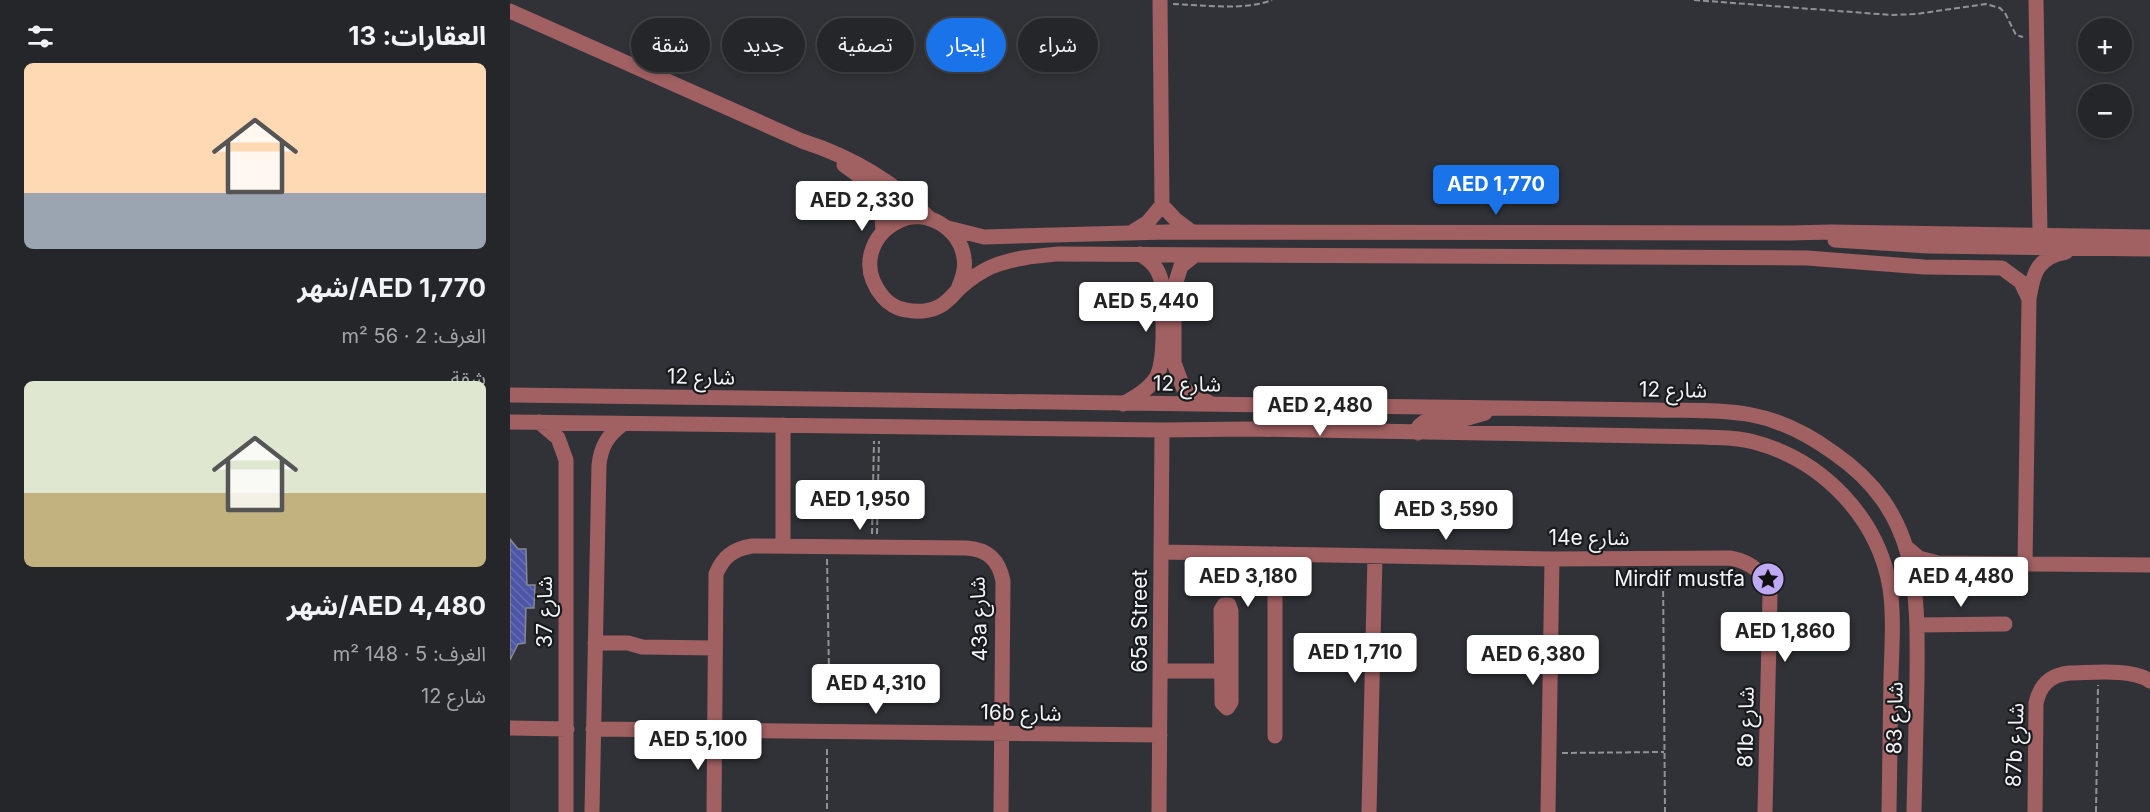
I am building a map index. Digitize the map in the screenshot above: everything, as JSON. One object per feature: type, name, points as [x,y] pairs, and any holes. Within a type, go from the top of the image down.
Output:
[{"type":"street","points":[[2036,0],[2040,234]]},
{"type":"street","points":[[1130,233],[1148,222],[1162,205],[1160,2]]},
{"type":"street","points":[[510,11],[802,141],[867,167],[901,190],[930,219]]},
{"type":"street","points":[[802,141],[860,176],[871,186],[883,214],[883,230]]},
{"type":"street","points":[[1162,205],[1192,232]]},
{"type":"street","points":[[2029,299],[2021,282],[2002,268],[1924,267],[1807,258],[1058,254],[1028,257],[992,267],[973,277],[958,289],[948,302],[933,310],[917,312],[900,309],[886,301],[876,288],[870,272],[870,256],[883,230],[901,219],[918,216],[948,228],[984,237],[1192,232],[1790,233],[1831,231],[2150,237]]},
{"type":"street","points":[[948,228],[959,241],[964,257],[964,273],[958,289]]},
{"type":"street","points":[[1790,233],[1869,244],[2150,249]]},
{"type":"street","points":[[2025,564],[2031,281],[2037,267],[2045,260],[2058,253],[2081,249]]},
{"type":"street","points":[[1123,404],[1152,383],[1160,368],[1162,357],[1160,273],[1155,265],[1140,254]]},
{"type":"street","points":[[1196,255],[1181,266],[1175,282],[1174,363],[1183,387],[1191,395],[1220,406]]},
{"type":"street","name":"شارع 12","points":[[510,395],[1724,412],[1754,415],[1784,424],[1815,439],[1855,469],[1886,506],[1906,547],[1917,597],[1917,625]]},
{"type":"street","points":[[1251,429],[1281,421],[1343,420],[1347,417],[1350,407]]},
{"type":"street","points":[[510,422],[1162,430],[1251,429],[1418,433],[1419,426],[1424,422],[1470,418],[1493,409]]},
{"type":"street","name":"شارع 37","points":[[539,422],[558,438],[566,459],[566,812]]},
{"type":"street","points":[[592,812],[599,457],[610,435],[623,424]]},
{"type":"street","points":[[783,425],[783,546]]},
{"type":"street","name":"65a Street","points":[[1159,812],[1162,430]]},
{"type":"street","name":"شارع 83","points":[[1418,433],[1732,438],[1779,450],[1805,463],[1836,486],[1861,516],[1871,533],[1890,588],[1892,627],[1889,812]]},
{"type":"street","name":"43a شارع","points":[[714,812],[714,586],[716,574],[721,563],[729,554],[740,548],[783,546],[975,549],[984,552],[998,564],[1003,581],[1001,812]]},
{"type":"street","points":[[1906,547],[1919,558],[1938,564],[2150,565]]},
{"type":"street","name":"14e شارع","points":[[1161,552],[1552,560],[1730,558]]},
{"type":"street","points":[[1275,555],[1275,736]]},
{"type":"street","points":[[1369,812],[1375,556]]},
{"type":"street","name":"81b شارع","points":[[1730,558],[1742,560],[1761,573],[1770,595],[1765,812]]},
{"type":"street","points":[[1548,812],[1552,560]]},
{"type":"street","points":[[1917,597],[1920,583],[1938,564]]},
{"type":"street","points":[[1227,604],[1231,611],[1231,702],[1227,708],[1222,703],[1222,671],[1221,610],[1227,604]]},
{"type":"street","points":[[1917,625],[2006,624]]},
{"type":"street","name":"شارع 83","points":[[1914,812],[1917,625]]},
{"type":"street","points":[[595,643],[628,643],[642,647],[714,648]]},
{"type":"street","points":[[1160,671],[1222,671]]},
{"type":"street","name":"87b شارع","points":[[2035,812],[2036,703],[2043,685],[2059,674],[2138,675],[2150,681]]},
{"type":"street","points":[[510,728],[567,729]]},
{"type":"street","name":"16b شارع","points":[[593,729],[1160,735]]},
{"type":"path","points":[[1160,2],[1247,6],[1272,0]]},
{"type":"path","points":[[1694,0],[1891,15],[1916,15],[1986,4],[1993,5],[2005,13],[2016,35],[2035,37]]},
{"type":"path","points":[[874,547],[877,426]]},
{"type":"path","points":[[874,547],[877,426]]},
{"type":"path","points":[[827,547],[829,671]]},
{"type":"path","points":[[1662,558],[1665,812]]},
{"type":"path","points":[[2096,812],[2098,674]]},
{"type":"path","points":[[827,731],[827,809]]},
{"type":"path","points":[[1549,753],[1664,752]]},
{"type":"building","points":[[510,539],[518,549],[526,549],[527,585],[535,585],[534,608],[526,608],[525,643],[518,644],[510,660]]},
{"type":"place","name":"Mirdif mustfa","points":[[1768,579]]}]
